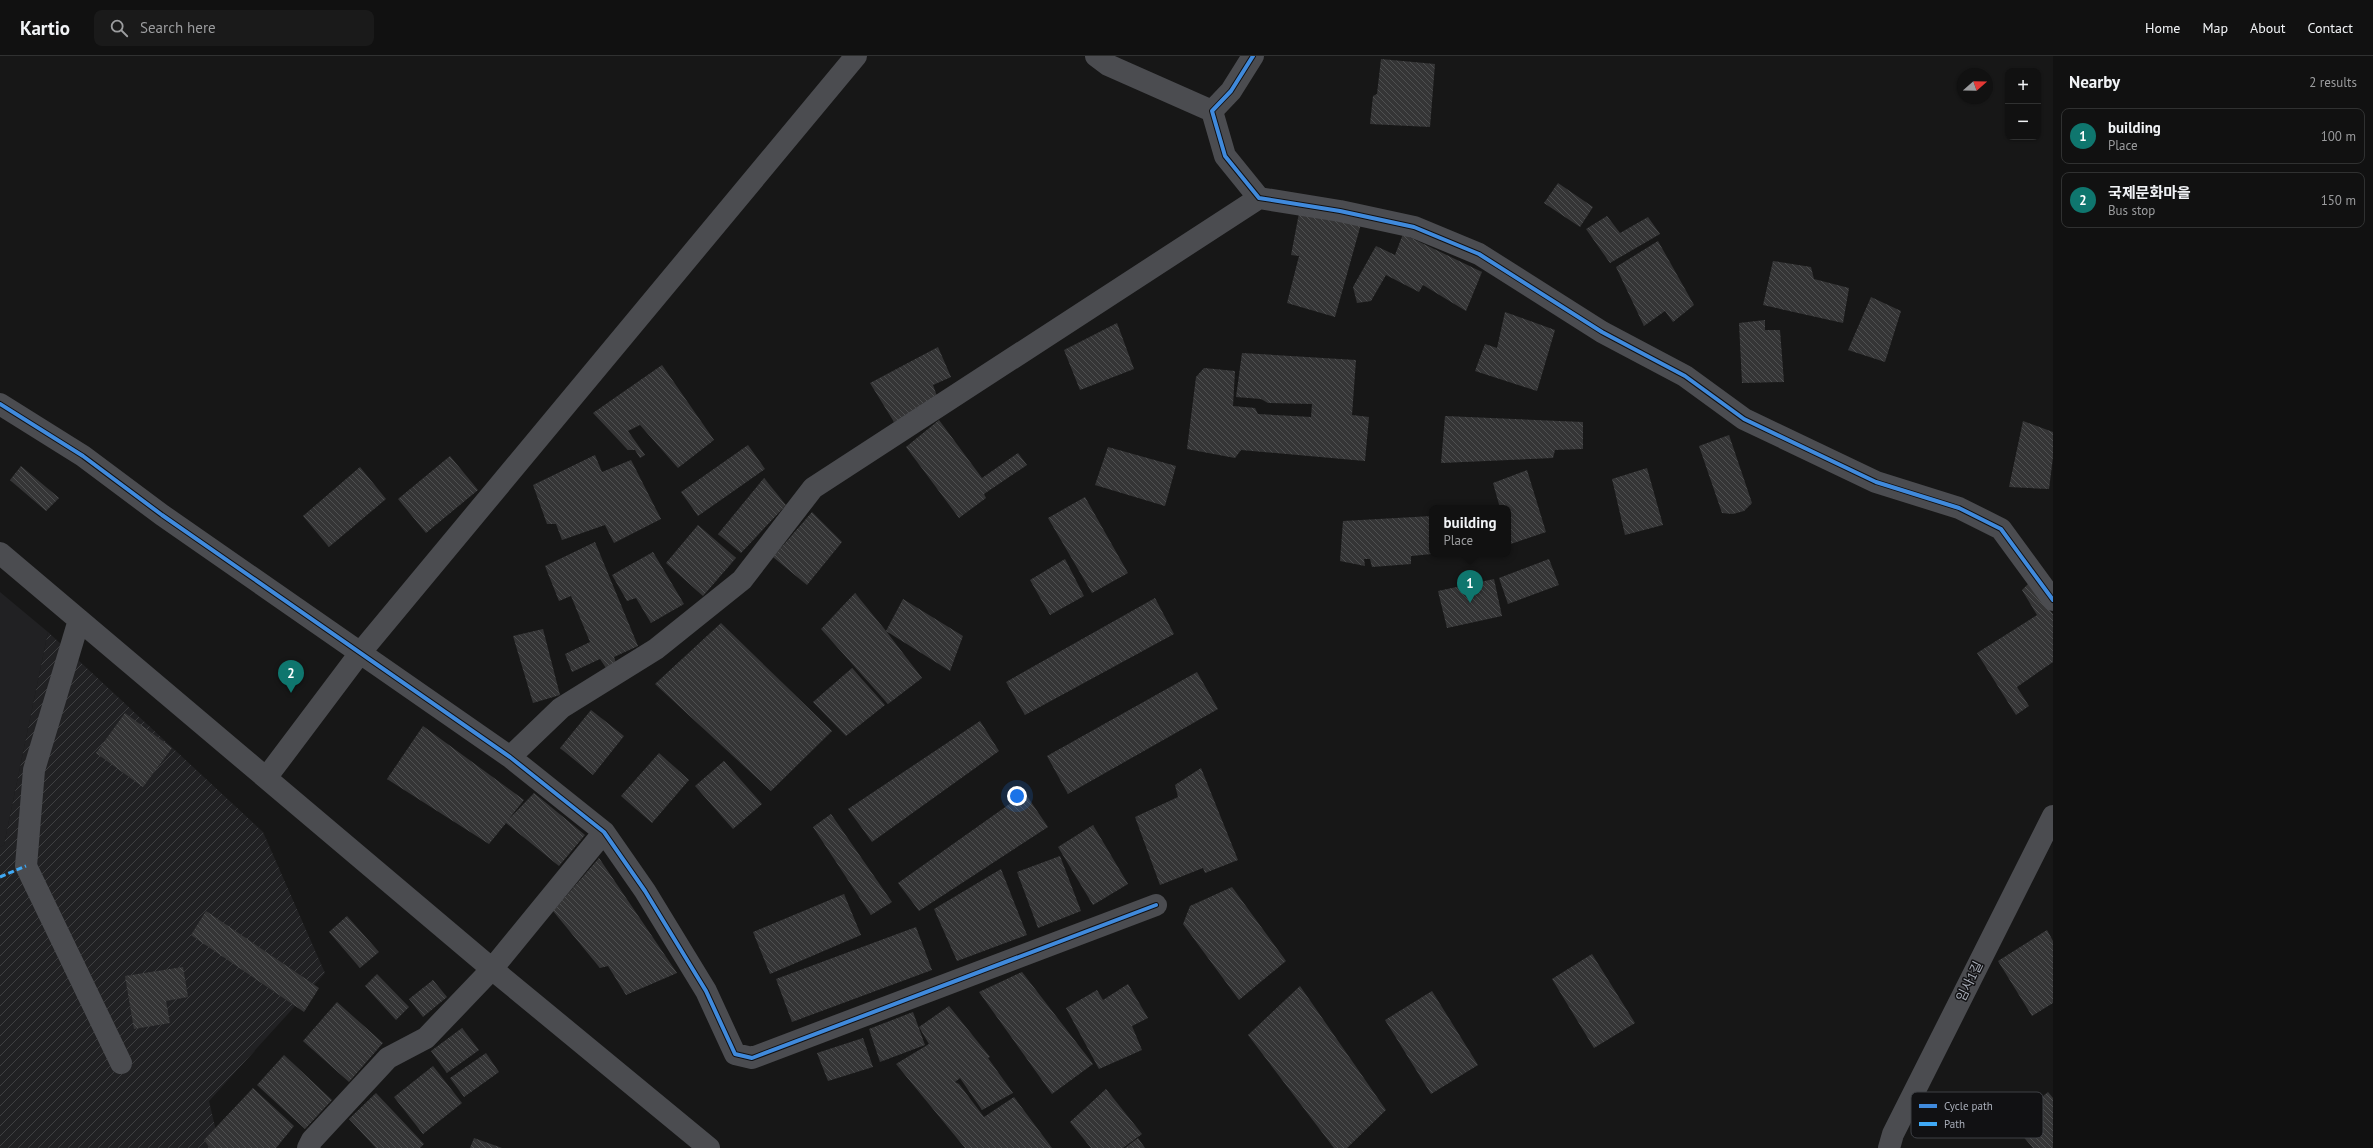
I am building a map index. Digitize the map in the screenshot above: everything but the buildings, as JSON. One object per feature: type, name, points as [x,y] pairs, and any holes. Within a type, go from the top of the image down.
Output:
[{"type":"street","points":[[266,778],[360,653],[856,56]]},
{"type":"street","points":[[1096,56],[1108,65],[1212,111],[1226,156],[1259,198]]},
{"type":"street","points":[[1212,111],[1231,91],[1253,56]]},
{"type":"street","points":[[510,757],[562,708],[656,649],[742,580],[813,488],[1259,198],[1340,211],[1414,227],[1479,254],[1602,332],[1685,376],[1744,419],[1876,482],[1959,508],[2001,529],[2053,600]]},
{"type":"street","points":[[0,404],[83,456],[162,515],[510,757],[604,832],[645,891],[706,990],[735,1054],[752,1058],[1156,905]]},
{"type":"street","points":[[0,553],[492,969],[709,1148]]},
{"type":"street","points":[[79,620],[34,770],[26,866],[121,1063]]},
{"type":"street","name":"임사1길","points":[[1913,1092],[2053,816]]},
{"type":"street","points":[[308,1148],[312,1140],[388,1058],[426,1038],[492,969],[604,832]]},
{"type":"street","name":"임사1길","points":[[1889,1148],[1892,1134],[1911,1096]]},
{"type":"shaded area","points":[[0,592],[48,632],[4,845],[0,847]]},
{"type":"shaded area","points":[[48,632],[263,832],[325,973],[209,1101],[220,1148],[0,1148],[0,847],[4,845]]},
{"type":"marked path","points":[[0,877],[26,866]]},
{"type":"cycle path","points":[[1253,56],[1231,91],[1212,111],[1225,156],[1259,198],[1340,211],[1414,227],[1479,254],[1602,332],[1685,376],[1744,419],[1876,482],[1959,508],[2001,529],[2053,600]]},
{"type":"cycle path","points":[[0,404],[83,456],[162,515],[510,757],[604,832],[645,891],[706,991],[735,1054],[752,1058],[1156,905]]},
{"type":"place","name":"building","points":[[1470,603]]},
{"type":"place","name":"국제문화마을","points":[[291,693]]}]
